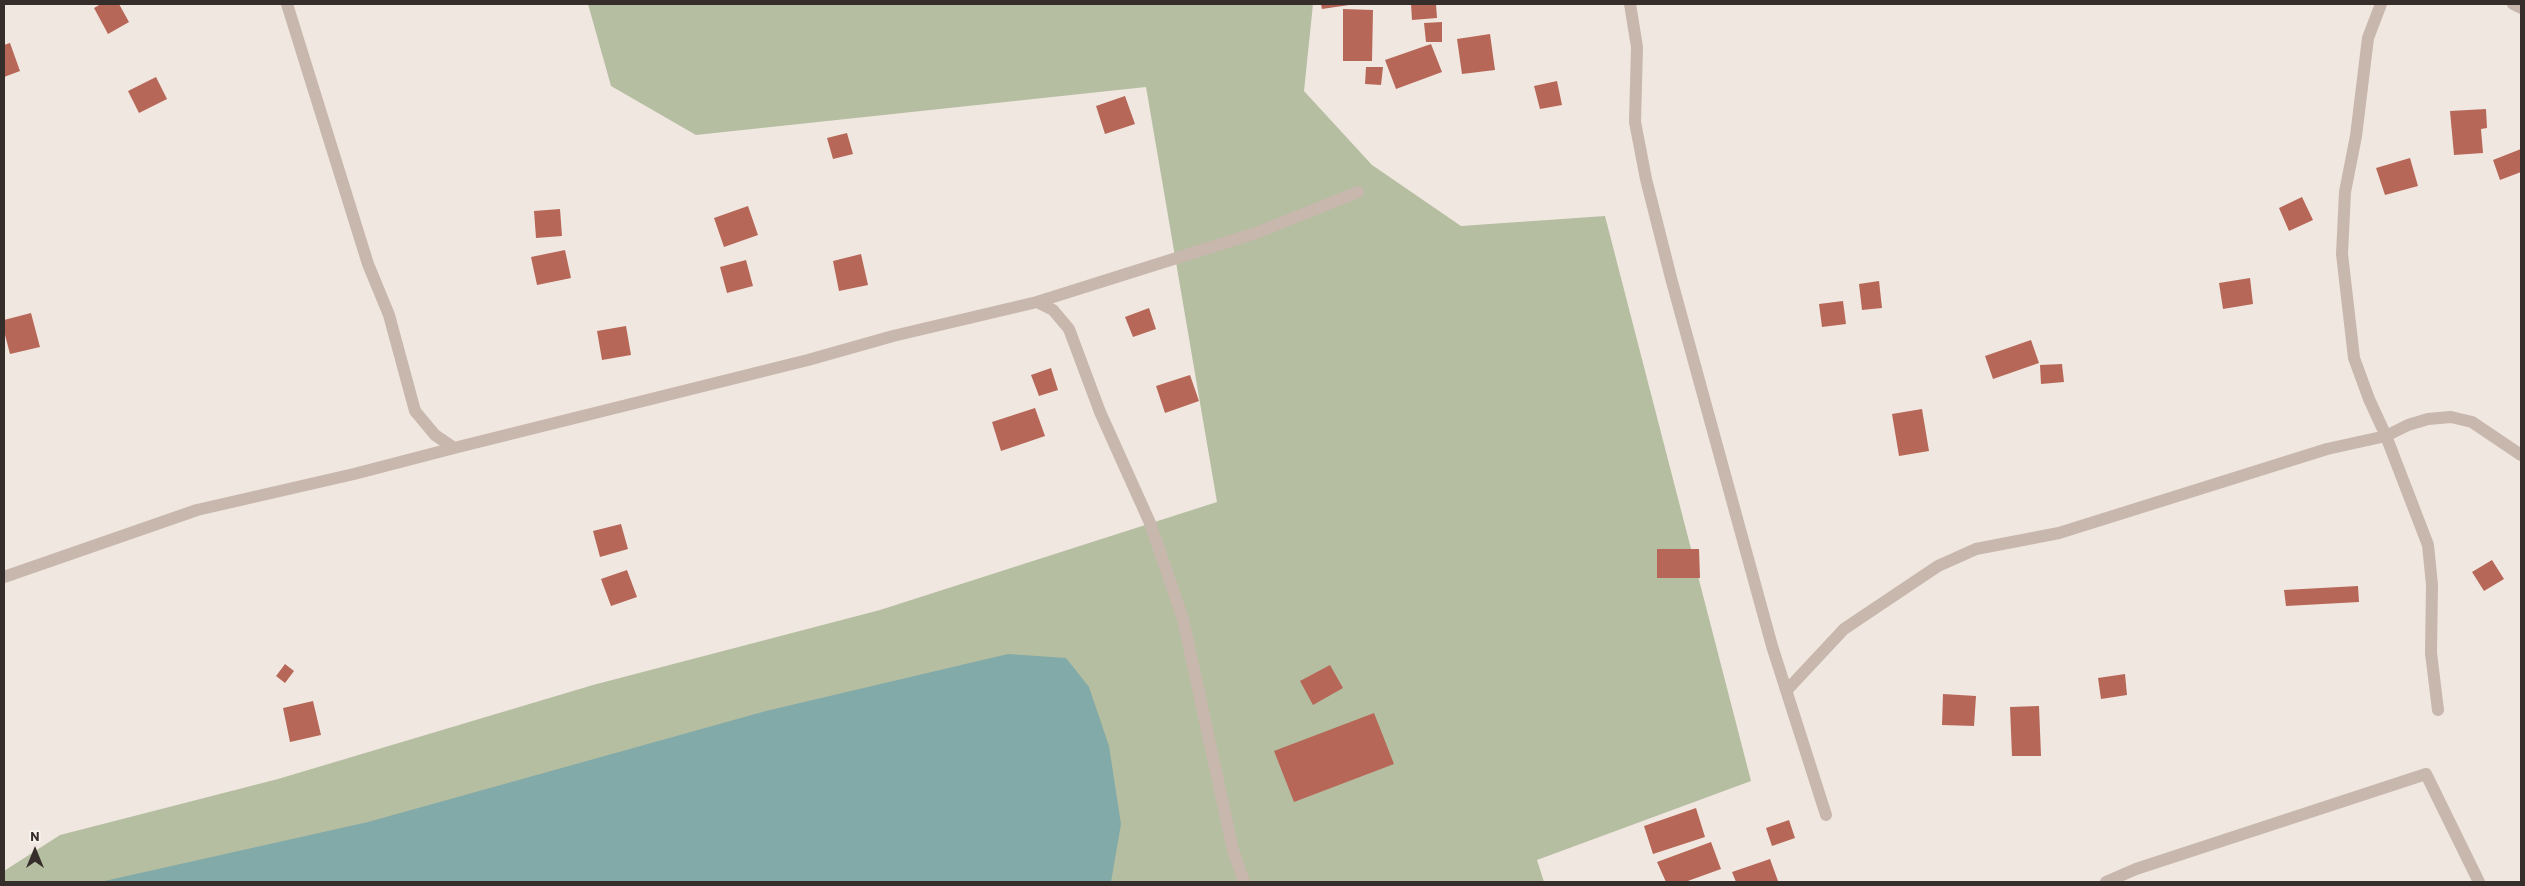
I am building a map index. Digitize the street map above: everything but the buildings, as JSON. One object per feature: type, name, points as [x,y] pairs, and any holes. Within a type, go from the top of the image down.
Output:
[{"type":"street","points":[[287,4],[368,264],[389,315],[415,412],[434,434],[454,448]]},
{"type":"street","points":[[1630,4],[1637,47],[1635,122],[1646,179],[1671,278],[1772,646],[1826,815]]},
{"type":"street","points":[[2382,4],[2368,38],[2356,136],[2346,192],[2342,254],[2354,358],[2428,545],[2432,585],[2431,652],[2438,710]]},
{"type":"street","points":[[2513,4],[2521,8]]},
{"type":"street","points":[[4,576],[197,510],[354,474],[808,360],[893,336],[1037,302],[1256,233],[1358,192]]},
{"type":"street","points":[[1037,302],[1053,310],[1069,329],[1100,412],[1153,532],[1183,619],[1233,850],[1244,882]]},
{"type":"street","points":[[1786,690],[1844,629],[1938,566],[1976,549],[2059,533],[2327,449],[2386,436],[2408,425],[2428,419],[2451,417],[2472,422],[2521,455]]},
{"type":"street","points":[[2106,882],[2136,869],[2426,774],[2479,882]]},
{"type":"green space","points":[[588,4],[1313,4],[1304,91],[1372,165],[1461,226],[1605,216],[1751,781],[1537,860],[1544,882],[4,882],[4,871],[60,835],[278,779],[593,685],[880,610],[1217,502],[1146,87],[696,135],[611,86]]},
{"type":"water","points":[[1008,654],[1066,658],[1089,687],[1109,746],[1121,824],[1111,882],[100,882],[368,822],[766,711]]}]
